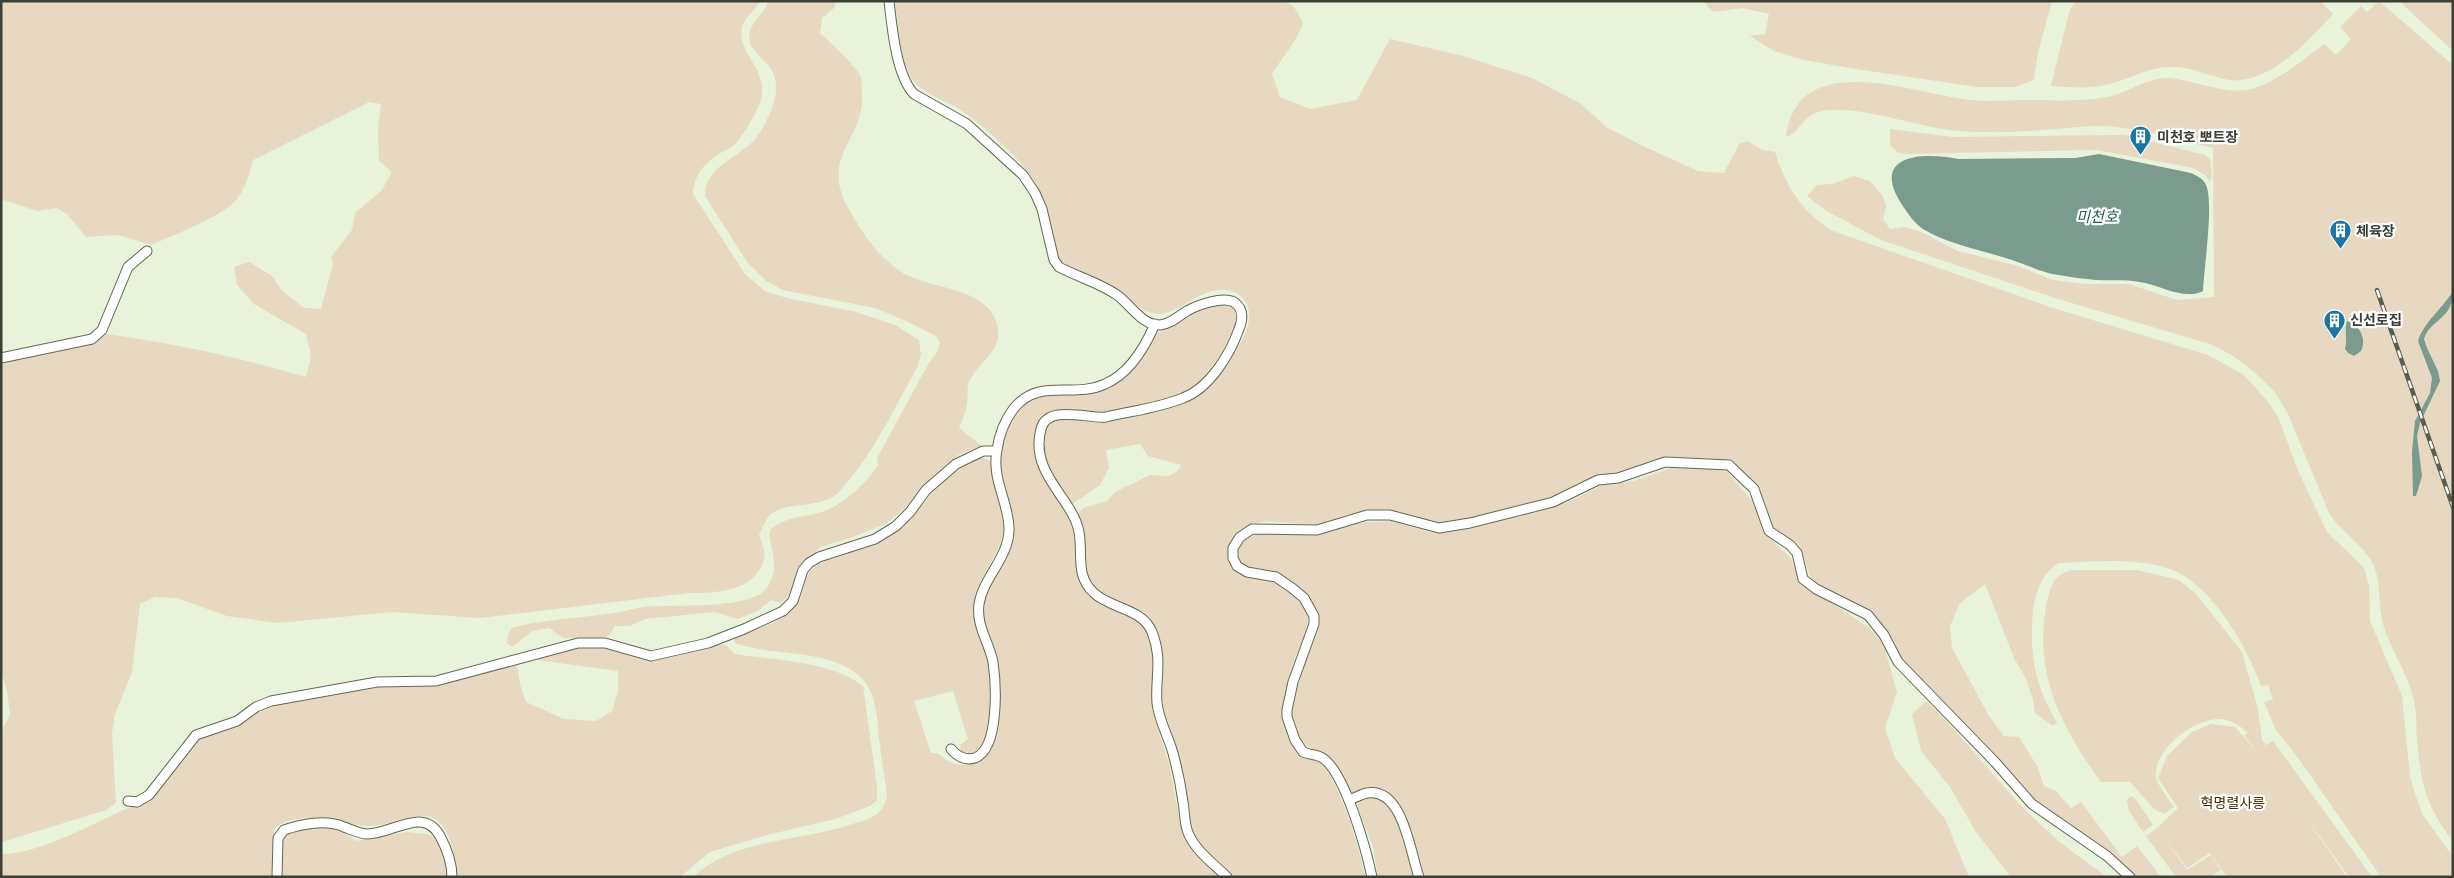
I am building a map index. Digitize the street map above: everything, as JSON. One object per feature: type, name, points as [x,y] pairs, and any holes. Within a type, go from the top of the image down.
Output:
[{"type":"street","points":[[889,1],[896,50],[908,87],[914,94],[968,124],[1023,175],[1035,193],[1042,209],[1054,260],[1059,268],[1118,295],[1139,317],[1155,324],[1162,325],[1178,319],[1187,311],[1222,300],[1232,301],[1240,307],[1243,320],[1237,335],[1220,365],[1199,389],[1184,398],[1168,403],[1106,417],[1096,418],[1069,414],[1050,417],[1041,428],[1041,453],[1044,469],[1052,485],[1066,505],[1079,532],[1081,571],[1088,586],[1103,600],[1139,616],[1152,631],[1158,655],[1158,711],[1174,758],[1186,825],[1199,849],[1227,877]]},
{"type":"street","points":[[1,358],[92,339],[102,330],[128,267],[147,251]]},
{"type":"street","points":[[952,749],[958,756],[967,759],[975,758],[987,746],[992,728],[995,704],[993,661],[979,625],[979,604],[984,587],[1005,548],[1010,533],[1009,519],[997,478],[996,451],[1001,431],[1010,414],[1023,398],[1035,392],[1092,390],[1107,384],[1143,351],[1155,324]]},
{"type":"street","points":[[128,801],[137,802],[149,795],[196,735],[237,721],[256,707],[271,701],[377,682],[436,681],[564,644],[605,644],[651,656],[708,643],[744,629],[783,611],[793,602],[803,570],[809,563],[819,557],[875,539],[896,526],[910,512],[926,490],[956,464],[983,451],[996,451]]},
{"type":"street","points":[[1372,877],[1365,845],[1349,800],[1326,760],[1318,755],[1303,752],[1295,740],[1287,718],[1293,682],[1314,624],[1312,610],[1298,593],[1276,577],[1247,572],[1237,566],[1233,558],[1233,548],[1240,537],[1252,529],[1316,530],[1367,515],[1390,515],[1438,528],[1470,523],[1553,502],[1598,480],[1635,473],[1665,462],[1729,465],[1754,490],[1769,531],[1790,544],[1797,553],[1803,579],[1816,589],[1868,615],[1884,635],[1898,662],[1995,762],[2032,804],[2107,856],[2130,877]]},
{"type":"street","points":[[1349,800],[1366,793],[1379,793],[1387,797],[1398,811],[1419,877]]},
{"type":"street","points":[[277,877],[278,838],[284,830],[320,823],[368,834],[418,822],[428,823],[436,829],[452,864],[452,877]]},
{"type":"green space","points":[[1,1],[761,1],[744,22],[741,32],[747,52],[761,81],[762,92],[759,105],[749,125],[734,145],[716,156],[701,169],[693,194],[745,274],[765,291],[787,298],[856,312],[895,325],[919,340],[921,355],[918,366],[882,432],[851,478],[831,498],[813,504],[783,508],[768,517],[759,534],[764,550],[760,569],[753,578],[734,588],[723,591],[689,593],[480,618],[392,612],[278,623],[227,616],[177,598],[155,597],[140,604],[132,672],[115,714],[112,733],[116,803],[106,810],[2,842],[1,731],[10,715],[7,690],[1,672],[1,362],[94,343],[106,334],[207,352],[306,377],[311,356],[306,334],[254,304],[237,285],[234,267],[249,262],[272,276],[282,291],[304,308],[321,309],[333,264],[331,257],[352,230],[355,213],[382,190],[392,172],[379,161],[378,128],[381,104],[369,102],[253,160],[245,185],[237,199],[221,212],[197,225],[151,245],[118,235],[86,237],[67,214],[57,208],[37,211],[1,199]]},
{"type":"green space","points":[[769,1],[836,1],[834,8],[822,18],[820,33],[849,61],[861,77],[862,92],[861,109],[857,124],[840,163],[839,177],[842,193],[851,213],[868,240],[884,258],[901,272],[975,298],[986,306],[994,316],[998,329],[996,345],[971,377],[968,384],[964,416],[959,428],[982,446],[962,453],[948,463],[904,509],[887,523],[853,537],[821,547],[797,568],[793,591],[781,603],[771,600],[758,611],[737,619],[715,612],[645,619],[630,626],[615,626],[610,635],[600,638],[563,638],[549,628],[532,631],[513,647],[507,643],[508,635],[512,628],[524,625],[644,607],[727,603],[757,596],[766,589],[773,575],[774,562],[769,534],[771,529],[790,519],[822,512],[838,505],[868,479],[878,465],[877,458],[929,363],[936,354],[940,343],[936,336],[906,321],[875,308],[783,290],[766,281],[747,262],[705,196],[706,186],[716,170],[756,138],[772,108],[776,93],[776,81],[772,71],[751,45],[749,37],[751,28]]},
{"type":"green space","points":[[895,1],[1283,1],[1294,7],[1303,22],[1293,43],[1272,74],[1280,97],[1310,109],[1357,100],[1390,39],[1463,56],[1532,78],[1581,104],[1606,127],[1698,171],[1724,173],[1739,144],[1747,141],[1763,150],[1775,152],[1784,176],[1803,207],[1833,231],[2053,308],[2208,355],[2244,375],[2269,403],[2278,417],[2299,473],[2327,532],[2364,568],[2369,586],[2370,621],[2402,696],[2410,776],[2414,791],[2423,815],[2453,857],[2453,877],[2381,877],[2299,759],[2276,730],[2264,702],[2273,699],[2268,685],[2261,686],[2248,655],[2228,622],[2204,592],[2191,580],[2163,567],[2119,561],[2059,563],[2048,572],[2035,598],[2032,648],[2041,689],[2057,723],[2053,726],[2035,713],[2033,699],[2026,679],[2014,658],[1985,584],[1960,603],[1950,626],[1952,648],[1989,716],[2004,736],[2019,737],[2037,766],[2044,786],[2056,791],[2071,808],[2081,802],[2122,857],[2137,846],[2161,877],[2134,877],[2037,804],[1932,689],[1905,664],[1873,612],[1819,586],[1810,576],[1802,551],[1771,525],[1764,499],[1756,486],[1734,462],[1708,458],[1665,458],[1615,475],[1594,476],[1568,492],[1471,519],[1439,524],[1393,511],[1375,510],[1346,515],[1315,525],[1268,521],[1253,523],[1241,529],[1232,539],[1228,555],[1235,569],[1279,585],[1296,598],[1308,616],[1306,631],[1293,664],[1286,690],[1284,715],[1286,728],[1298,753],[1317,760],[1327,771],[1334,783],[1348,816],[1366,877],[1233,877],[1205,852],[1189,825],[1179,761],[1160,707],[1161,660],[1147,619],[1142,613],[1108,596],[1091,583],[1084,566],[1080,544],[1077,515],[1083,508],[1107,501],[1115,492],[1150,475],[1168,476],[1178,471],[1181,465],[1148,456],[1140,444],[1106,450],[1109,468],[1100,485],[1071,505],[1051,471],[1042,445],[1043,433],[1048,423],[1060,417],[1115,416],[1155,412],[1190,400],[1207,387],[1240,343],[1248,323],[1247,305],[1238,294],[1228,290],[1217,290],[1197,297],[1169,312],[1160,314],[1145,311],[1062,262],[1057,256],[1047,211],[1041,194],[1023,166],[1004,146],[972,118],[923,89],[912,79],[902,53]]},
{"type":"green space","points":[[1703,1],[2052,1],[2038,52],[2034,80],[2015,87],[1977,87],[1804,60],[1774,51],[1750,36],[1765,34],[1769,14],[1743,8],[1713,12]]},
{"type":"green space","points":[[2076,1],[2324,1],[2322,3],[2333,14],[2313,36],[2288,58],[2274,68],[2245,80],[2223,79],[2186,68],[2171,67],[2154,69],[2098,86],[2051,86],[2070,9]]},
{"type":"green space","points":[[2379,1],[2453,65],[2453,841],[2436,816],[2426,793],[2417,739],[2415,705],[2409,683],[2383,624],[2380,611],[2378,578],[2373,563],[2368,555],[2334,521],[2329,513],[2288,414],[2274,391],[2252,370],[2233,356],[2213,345],[2055,298],[1881,240],[1825,210],[1807,196],[1817,185],[1832,184],[1854,176],[1870,181],[1883,196],[1886,206],[1883,219],[1890,229],[1906,227],[1921,232],[1958,251],[2015,265],[2053,280],[2086,284],[2129,284],[2177,300],[2214,297],[2213,148],[2128,128],[2088,126],[2006,132],[1960,131],[1935,128],[1857,111],[1842,110],[1820,111],[1813,114],[1796,131],[1786,137],[1789,122],[1795,108],[1804,97],[1817,89],[1834,84],[1853,82],[1873,83],[1984,101],[2097,99],[2115,95],[2161,78],[2179,79],[2234,91],[2255,88],[2283,74],[2324,44],[2336,55],[2351,39],[2340,27],[2361,6],[2367,12]]},
{"type":"green space","points":[[2399,1],[2453,1],[2453,51]]},
{"type":"green space","points":[[1890,129],[1953,137],[2125,135],[2205,155],[2210,159],[2212,176],[2210,182],[2205,175],[2193,168],[2097,150],[1905,154],[1897,152],[1890,145]]},
{"type":"green space","points":[[1223,303],[1233,306],[1237,311],[1234,330],[1220,356],[1197,385],[1183,393],[1150,403],[1105,412],[1058,410],[1047,413],[1038,423],[1036,443],[1038,459],[1045,479],[1062,505],[1074,532],[1080,580],[1140,620],[1149,636],[1153,655],[1153,713],[1169,764],[1182,833],[1193,850],[1220,877],[693,877],[709,864],[747,848],[829,831],[867,819],[881,811],[887,798],[874,701],[864,680],[855,672],[826,659],[746,646],[735,643],[733,638],[768,625],[785,616],[798,602],[806,577],[819,564],[862,548],[897,530],[912,517],[943,481],[963,464],[973,459],[986,459],[992,467],[1004,528],[997,552],[979,585],[974,603],[974,618],[989,661],[991,680],[991,715],[984,743],[969,755],[961,753],[960,745],[968,739],[953,691],[914,701],[931,753],[939,754],[951,763],[963,765],[974,762],[990,751],[999,713],[999,673],[994,647],[985,623],[983,608],[989,587],[1009,548],[1014,527],[1001,467],[1004,436],[1011,422],[1022,405],[1034,398],[1055,394],[1088,394],[1099,390],[1115,381],[1134,365],[1146,351],[1155,334],[1201,310]]},
{"type":"green space","points":[[1676,466],[1726,471],[1756,505],[1769,538],[1791,558],[1799,581],[1868,627],[1883,642],[1897,692],[1885,728],[1895,758],[1945,819],[1969,877],[1425,877],[1396,799],[1385,790],[1375,788],[1349,794],[1316,751],[1299,740],[1293,725],[1291,711],[1317,617],[1315,609],[1306,595],[1286,579],[1268,571],[1251,568],[1243,564],[1236,553],[1244,540],[1266,531],[1319,535],[1358,523],[1392,521],[1430,532],[1455,530],[1569,502],[1602,485],[1634,481]]},
{"type":"green space","name":"혁명렬사릉","points":[[2072,570],[2137,570],[2179,580],[2196,594],[2242,652],[2258,709],[2262,740],[2266,745],[2257,751],[2273,741],[2372,877],[2349,877],[2299,808],[2347,877],[2227,877],[2210,853],[2187,868],[2157,828],[2178,808],[2158,778],[2167,756],[2192,732],[2211,724],[2235,727],[2257,752],[2244,735],[2248,733],[2228,720],[2210,720],[2199,724],[2178,737],[2161,756],[2157,766],[2157,781],[2174,807],[2164,814],[2154,809],[2130,782],[2101,782],[2063,721],[2054,700],[2044,655],[2043,632],[2046,607],[2051,588],[2060,575]]},
{"type":"green space","points":[[718,644],[727,646],[734,654],[819,666],[835,671],[863,686],[877,786],[877,800],[870,806],[835,819],[767,835],[710,852],[680,877],[457,877],[450,841],[443,827],[432,818],[416,816],[373,826],[361,826],[311,818],[286,822],[275,828],[272,846],[273,877],[1,877],[1,854],[16,853],[49,844],[142,803],[160,789],[199,739],[238,725],[271,706],[381,685],[441,685],[517,665],[520,684],[526,702],[564,719],[596,721],[612,711],[618,691],[618,671],[537,660],[541,655],[567,648],[594,645],[643,660],[669,658]]},
{"type":"green space","points":[[1926,701],[2035,819],[2065,846],[2107,877],[2011,877],[1976,832],[1950,787],[1921,751],[1912,714]]},
{"type":"green space","points":[[1369,795],[1381,797],[1387,802],[1392,811],[1414,877],[1378,877],[1373,847],[1357,805],[1359,798]]},
{"type":"green space","points":[[2130,796],[2135,798],[2153,825],[2143,832],[2129,811],[2127,800]]},
{"type":"green space","points":[[321,827],[340,830],[356,841],[407,832],[434,835],[443,853],[448,877],[281,877],[282,844],[288,833],[306,828]]},
{"type":"green space","points":[[2157,828],[2187,870],[2211,855],[2221,870],[2210,877],[2176,877],[2146,836]]},
{"type":"water","name":"미천호","points":[[2099,154],[2191,173],[2203,181],[2208,193],[2209,206],[2203,291],[2189,294],[2174,292],[2139,282],[2096,280],[2053,274],[1955,243],[1933,235],[1920,227],[1903,206],[1893,187],[1892,174],[1896,166],[1905,160],[1917,157],[1930,156],[1958,159],[2075,158]]},
{"type":"water","points":[[2453,291],[2449,308],[2431,327],[2424,339],[2438,371],[2440,381],[2420,423],[2417,436],[2422,476],[2416,496],[2413,496],[2412,452],[2415,421],[2430,393],[2432,378],[2418,341],[2429,321]]},
{"type":"water","points":[[2347,321],[2356,325],[2363,337],[2363,347],[2354,356],[2345,349]]},
{"type":"railway","points":[[2377,290],[2453,507]]},
{"type":"place","name":"미천호 뽀트장","points":[[2141,156]]},
{"type":"place","name":"체육장","points":[[2340,250]]},
{"type":"place","name":"신선로집","points":[[2334,339]]}]
